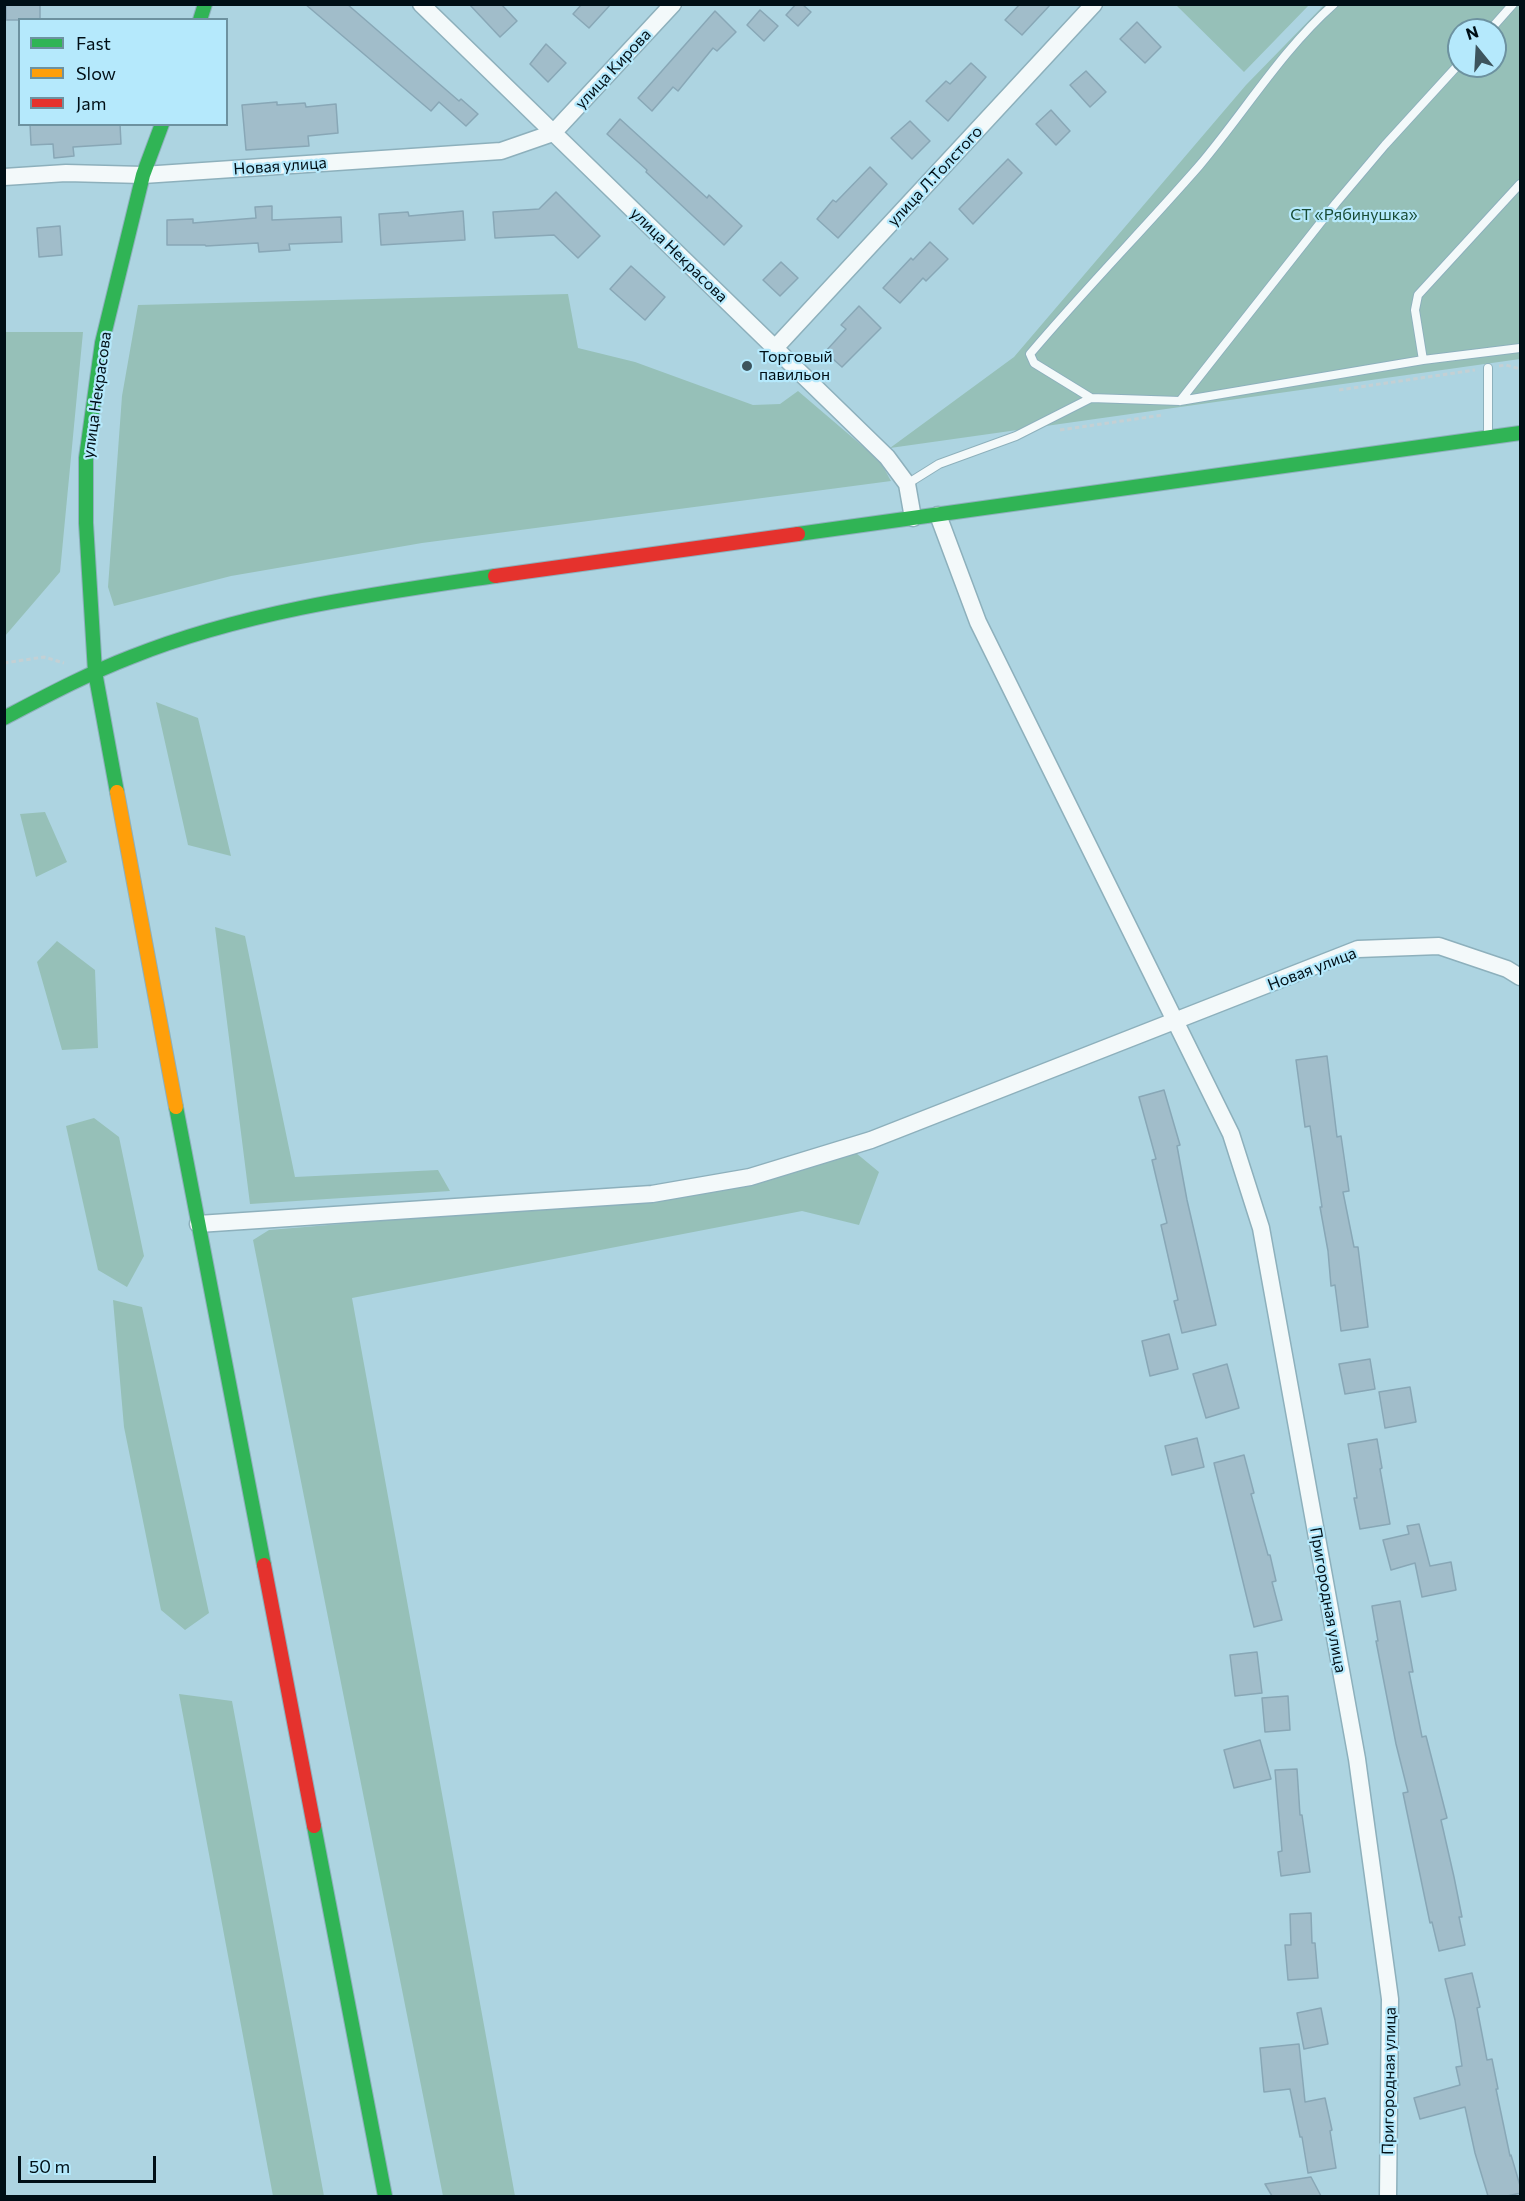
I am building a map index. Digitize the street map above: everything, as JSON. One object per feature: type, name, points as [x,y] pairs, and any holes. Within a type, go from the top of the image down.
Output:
[{"type":"street","name":"улица Некрасова","points":[[421,4],[887,457],[907,484],[913,519]]},
{"type":"street","name":"улица Кирова","points":[[553,133],[673,4]]},
{"type":"street","name":"улица Л.Толстого","points":[[775,348],[1094,4]]},
{"type":"street","name":"улица Некрасова","points":[[161,126],[143,175],[102,343],[86,458],[86,523],[95,672],[198,1224],[385,2196]]},
{"type":"street","name":"Новая улица","points":[[4,177],[66,173],[143,175],[501,151],[553,133]]},
{"type":"street","points":[[4,718],[95,672],[170,644],[224,627],[325,603],[420,587],[1521,433]]},
{"type":"street","name":"Пригородная улица","points":[[938,515],[978,622],[1231,1134],[1261,1228],[1357,1759],[1390,1999],[1388,2196]]},
{"type":"street","name":"Новая улица","points":[[198,1224],[652,1194],[750,1177],[870,1140],[1175,1023],[1358,949],[1439,946],[1507,969],[1521,977]]},
{"type":"lane","points":[[1091,398],[1034,363],[1030,354],[1078,297],[1199,165],[1280,63],[1334,4]]},
{"type":"lane","points":[[1501,18],[1513,4]]},
{"type":"lane","points":[[1180,401],[1336,203],[1447,77]]},
{"type":"lane","points":[[1423,360],[1415,310],[1418,295],[1521,184]]},
{"type":"lane","points":[[907,484],[939,464],[1016,436],[1091,398],[1180,401],[1423,360],[1521,348]]},
{"type":"lane","points":[[1488,368],[1488,439]]},
{"type":"path","points":[[4,663],[44,657],[64,663]]},
{"type":"green space","points":[[1176,5],[1309,5],[1244,72]]},
{"type":"green space","name":"СТ «Рябинушка»","points":[[1324,5],[1520,5],[1520,359],[890,448],[1014,357],[1246,85]]},
{"type":"green space","points":[[568,294],[578,348],[635,362],[753,405],[780,404],[798,391],[880,461],[891,481],[422,543],[231,576],[114,606],[108,587],[122,396],[138,305]]},
{"type":"green space","points":[[5,332],[83,332],[60,572],[5,636]]},
{"type":"green space","points":[[156,702],[198,718],[231,856],[188,845]]},
{"type":"green space","points":[[45,812],[67,862],[36,877],[20,814]]},
{"type":"green space","points":[[215,927],[245,936],[295,1177],[438,1170],[450,1191],[250,1204]]},
{"type":"green space","points":[[57,941],[95,970],[98,1048],[62,1050],[37,962]]},
{"type":"green space","points":[[94,1118],[119,1137],[144,1256],[127,1287],[98,1270],[66,1126]]},
{"type":"green space","points":[[856,1153],[879,1172],[859,1225],[802,1211],[352,1298],[515,2196],[443,2196],[253,1240],[269,1230],[699,1194]]},
{"type":"green space","points":[[113,1300],[142,1307],[209,1613],[185,1630],[161,1610],[124,1427]]},
{"type":"green space","points":[[179,1694],[232,1701],[324,2196],[273,2196]]},
{"type":"building","points":[[6,4],[40,4],[40,18],[6,20]]},
{"type":"building","points":[[305,4],[347,4],[459,101],[461,99],[478,114],[466,126],[439,102],[431,111]]},
{"type":"building","points":[[469,4],[501,4],[517,21],[500,37]]},
{"type":"building","points":[[582,4],[611,4],[589,28],[573,14]]},
{"type":"building","points":[[796,4],[802,4],[811,12],[798,26],[786,15]]},
{"type":"building","points":[[1020,4],[1051,4],[1022,35],[1005,20]]},
{"type":"building","points":[[760,10],[778,26],[764,41],[747,25]]},
{"type":"building","points":[[715,11],[736,32],[717,51],[713,48],[678,91],[673,87],[652,111],[638,98]]},
{"type":"building","points":[[1137,22],[1161,47],[1145,63],[1120,39]]},
{"type":"building","points":[[546,44],[566,63],[548,82],[530,64]]},
{"type":"building","points":[[971,63],[986,77],[948,121],[926,101],[946,81],[950,84]]},
{"type":"building","points":[[1086,71],[1106,92],[1090,107],[1070,85]]},
{"type":"building","points":[[277,102],[277,105],[305,103],[306,107],[336,104],[338,133],[308,136],[309,146],[246,150],[242,105]]},
{"type":"building","points":[[1051,110],[1070,131],[1056,145],[1036,124]]},
{"type":"building","points":[[620,119],[707,198],[709,195],[742,226],[724,245],[607,134]]},
{"type":"building","points":[[910,121],[930,141],[912,159],[891,138]]},
{"type":"building","points":[[30,126],[120,126],[121,144],[73,147],[74,156],[54,158],[53,144],[31,145]]},
{"type":"building","points":[[1008,159],[1022,173],[973,224],[959,209]]},
{"type":"building","points":[[870,167],[887,184],[838,238],[817,219],[833,200],[836,202]]},
{"type":"building","points":[[556,192],[600,236],[578,258],[554,235],[495,238],[493,212],[539,209]]},
{"type":"building","points":[[272,206],[272,220],[341,217],[342,242],[289,244],[290,250],[259,252],[258,243],[206,246],[167,245],[167,220],[193,219],[193,223],[256,218],[255,207]]},
{"type":"building","points":[[463,211],[465,240],[381,245],[379,214],[408,212],[409,216]]},
{"type":"building","points":[[60,226],[62,255],[39,257],[37,228]]},
{"type":"building","points":[[930,242],[948,259],[926,281],[923,278],[900,303],[883,288],[911,258],[913,260]]},
{"type":"building","points":[[781,262],[798,278],[780,296],[763,280]]},
{"type":"building","points":[[631,266],[665,297],[645,320],[610,289]]},
{"type":"building","points":[[859,306],[881,328],[842,367],[825,352],[846,329],[841,325]]},
{"type":"building","points":[[1327,1056],[1337,1137],[1341,1136],[1349,1191],[1343,1192],[1354,1247],[1358,1247],[1368,1327],[1341,1331],[1335,1285],[1331,1286],[1310,1126],[1305,1127],[1296,1060]]},
{"type":"building","points":[[1164,1090],[1180,1145],[1177,1146],[1187,1200],[1216,1325],[1182,1333],[1174,1301],[1178,1300],[1161,1225],[1167,1223],[1152,1160],[1156,1159],[1139,1097]]},
{"type":"building","points":[[1169,1334],[1178,1369],[1150,1376],[1142,1341]]},
{"type":"building","points":[[1370,1359],[1375,1389],[1345,1394],[1339,1364]]},
{"type":"building","points":[[1227,1364],[1239,1408],[1206,1418],[1193,1374]]},
{"type":"building","points":[[1410,1387],[1416,1422],[1385,1428],[1379,1392]]},
{"type":"building","points":[[1197,1438],[1204,1467],[1172,1475],[1165,1446]]},
{"type":"building","points":[[1377,1439],[1390,1524],[1360,1529],[1348,1444]]},
{"type":"building","points":[[1244,1455],[1254,1493],[1251,1494],[1276,1581],[1272,1582],[1282,1620],[1254,1627],[1214,1463]]},
{"type":"building","points":[[1419,1524],[1430,1566],[1451,1562],[1456,1590],[1422,1597],[1415,1563],[1391,1570],[1383,1540],[1409,1534],[1407,1526]]},
{"type":"building","points":[[1400,1601],[1413,1672],[1409,1672],[1422,1737],[1426,1736],[1447,1818],[1441,1820],[1462,1917],[1459,1917],[1465,1945],[1439,1951],[1432,1922],[1430,1923],[1403,1793],[1408,1792],[1376,1641],[1378,1641],[1372,1606]]},
{"type":"building","points":[[1257,1652],[1262,1693],[1235,1696],[1230,1655]]},
{"type":"building","points":[[1288,1696],[1290,1730],[1265,1732],[1262,1698]]},
{"type":"building","points":[[1260,1740],[1271,1779],[1234,1788],[1224,1750]]},
{"type":"building","points":[[1297,1769],[1300,1815],[1302,1815],[1310,1872],[1281,1876],[1278,1852],[1282,1851],[1275,1770]]},
{"type":"building","points":[[1311,1913],[1312,1943],[1315,1943],[1318,1978],[1288,1980],[1285,1945],[1291,1945],[1290,1914]]},
{"type":"building","points":[[1472,1973],[1480,2007],[1477,2008],[1487,2060],[1492,2059],[1510,2156],[1521,2189],[1521,2193],[1507,2196],[1488,2196],[1475,2153],[1465,2107],[1420,2119],[1414,2098],[1460,2085],[1456,2067],[1462,2066],[1455,2020],[1445,1979]]},
{"type":"building","points":[[1321,2008],[1328,2044],[1304,2049],[1297,2013]]},
{"type":"building","points":[[1299,2044],[1305,2102],[1325,2098],[1332,2130],[1330,2131],[1336,2168],[1308,2173],[1290,2089],[1264,2092],[1260,2048]]},
{"type":"building","points":[[1311,2177],[1321,2196],[1272,2196],[1265,2184]]},
{"type":"traffic: fast","points":[[201,18],[205,4]]},
{"type":"traffic: fast","points":[[117,792],[95,672],[86,523],[86,458],[102,343],[143,175],[161,126]]},
{"type":"traffic: fast","points":[[798,534],[1520,433]]},
{"type":"traffic: fast","points":[[4,718],[115,664],[219,627],[357,597],[495,576]]},
{"type":"traffic: fast","points":[[176,1107],[264,1565]]},
{"type":"traffic: fast","points":[[314,1826],[385,2196]]},
{"type":"traffic: slow","points":[[117,792],[176,1107]]},
{"type":"traffic: jam","points":[[495,576],[798,534]]},
{"type":"traffic: jam","points":[[264,1565],[314,1826]]},
{"type":"place","name":"Торговый павильон","points":[[747,366]]}]
